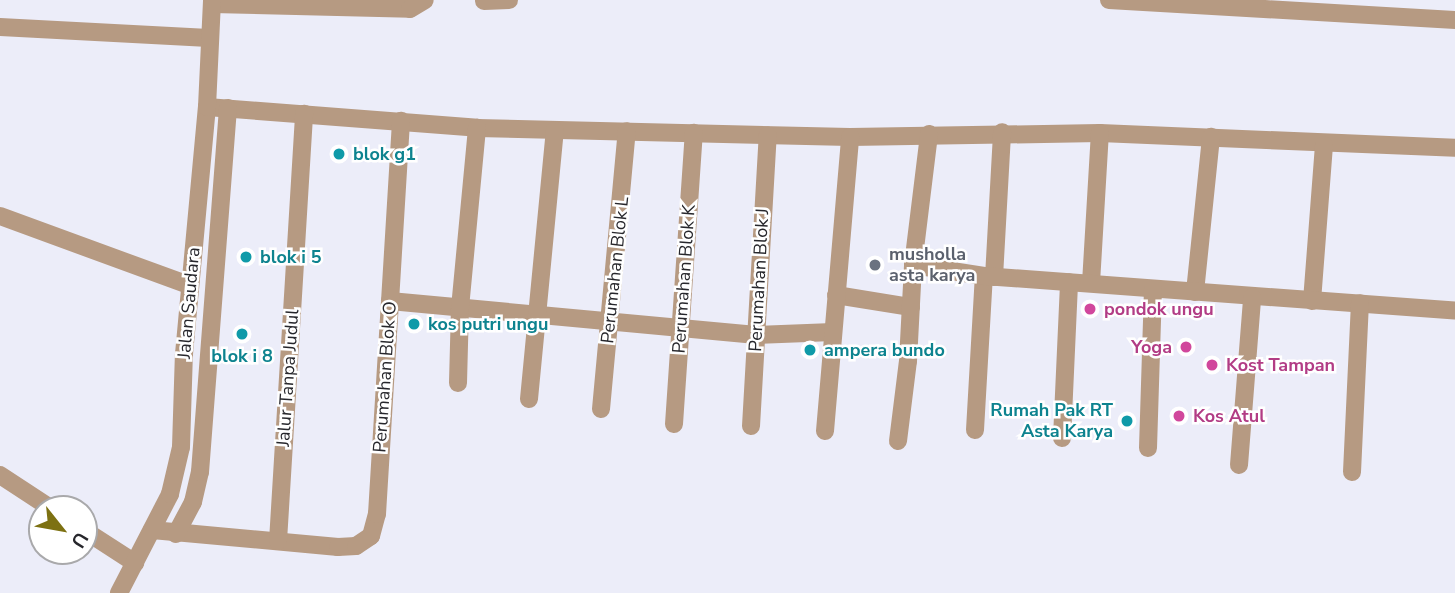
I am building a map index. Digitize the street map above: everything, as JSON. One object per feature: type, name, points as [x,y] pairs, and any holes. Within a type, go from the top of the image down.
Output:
[{"type":"street","points":[[212,2],[410,9],[425,0]]},
{"type":"street","points":[[484,1],[509,0]]},
{"type":"street","points":[[1108,0],[1455,20]]},
{"type":"street","name":"Jalan Saudara","points":[[119,593],[170,494],[181,447],[184,354],[207,107],[212,2]]},
{"type":"street","points":[[0,27],[209,38]]},
{"type":"street","points":[[207,107],[477,128],[850,137],[1002,132],[1100,134],[1211,137],[1324,145],[1455,148]]},
{"type":"street","points":[[176,534],[192,502],[201,472],[228,108]]},
{"type":"street","name":"Jalur Tanpa Judul","points":[[278,541],[304,114]]},
{"type":"street","name":"Perumahan Blok O","points":[[278,541],[356,546],[371,536],[377,514],[401,121]]},
{"type":"street","points":[[458,383],[460,308],[477,128]]},
{"type":"street","points":[[529,399],[534,314],[555,130]]},
{"type":"street","name":"Perumahan Blok L","points":[[601,409],[627,131]]},
{"type":"street","points":[[975,430],[1002,132]]},
{"type":"street","name":"Perumahan Blok K","points":[[674,424],[694,133]]},
{"type":"street","points":[[898,441],[908,360],[913,265],[929,134]]},
{"type":"street","points":[[1091,283],[1100,134]]},
{"type":"street","name":"Perumahan Blok J","points":[[751,426],[768,135]]},
{"type":"street","points":[[825,431],[850,137]]},
{"type":"street","points":[[1195,292],[1211,137]]},
{"type":"street","points":[[1312,301],[1324,145]]},
{"type":"street","points":[[0,216],[189,285]]},
{"type":"street","points":[[913,265],[989,276],[1252,298],[1455,311]]},
{"type":"street","points":[[1062,438],[1069,282]]},
{"type":"street","points":[[1149,448],[1153,289]]},
{"type":"street","points":[[836,295],[911,307]]},
{"type":"street","points":[[1239,465],[1252,298]]},
{"type":"street","points":[[390,301],[534,314],[609,324],[755,335],[833,332]]},
{"type":"street","points":[[1352,472],[1360,303]]},
{"type":"street","points":[[184,354],[209,355]]},
{"type":"street","points":[[0,475],[31,495]]},
{"type":"street","points":[[152,530],[278,541]]},
{"type":"street","points":[[98,539],[135,563]]},
{"type":"place","name":"blok g1","points":[[339,154]]},
{"type":"place","name":"blok i 5","points":[[246,257]]},
{"type":"place","name":"musholla asta karya","points":[[875,265]]},
{"type":"place","name":"pondok ungu","points":[[1090,309]]},
{"type":"place","name":"kos putri ungu","points":[[414,324]]},
{"type":"place","name":"blok i 8","points":[[242,334]]},
{"type":"place","name":"Yoga","points":[[1186,347]]},
{"type":"place","name":"ampera bundo","points":[[810,350]]},
{"type":"place","name":"Kost Tampan","points":[[1212,365]]},
{"type":"place","name":"Kos Atul","points":[[1179,416]]},
{"type":"place","name":"Rumah Pak RT Asta Karya","points":[[1127,421]]}]
